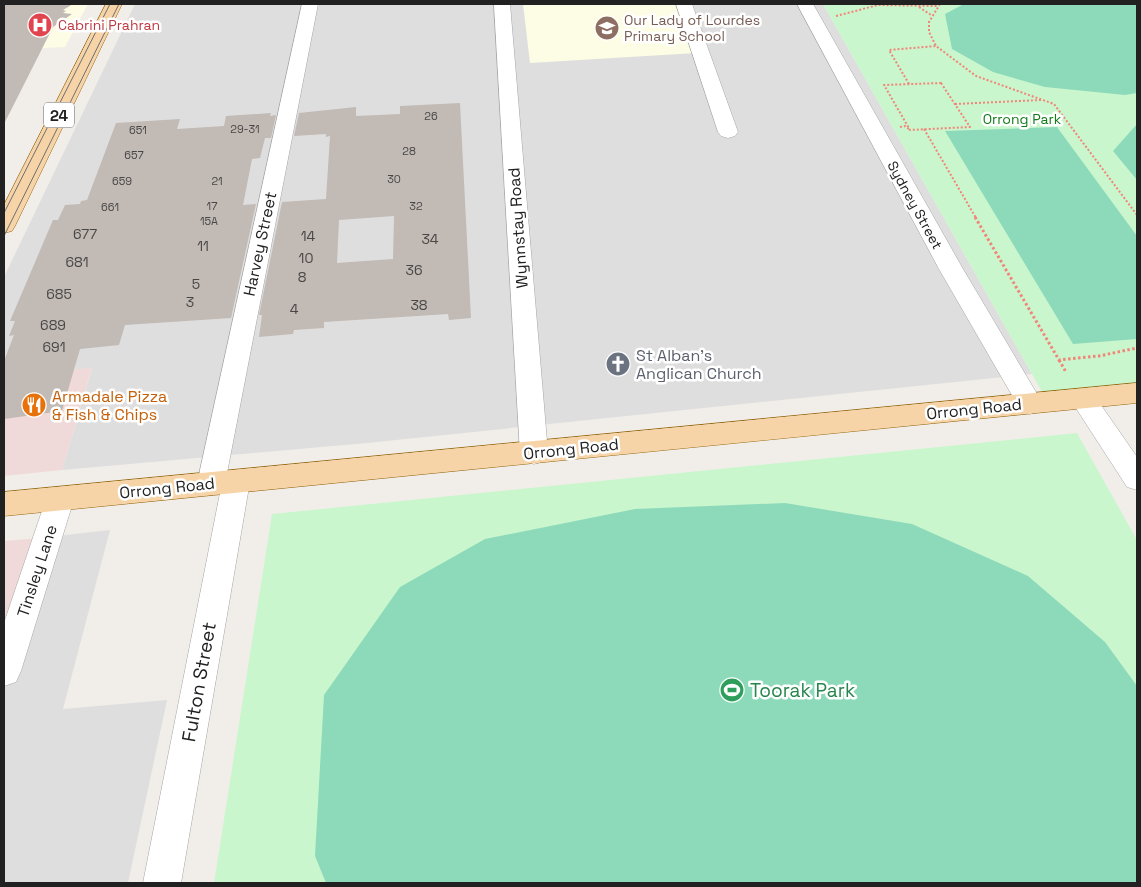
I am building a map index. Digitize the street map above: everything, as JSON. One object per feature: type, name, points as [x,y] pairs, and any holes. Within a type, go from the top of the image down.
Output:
[{"type":"main road","name":"24","points":[[4,226],[114,4]]},
{"type":"main road","name":"Orrong Road","points":[[4,504],[1137,393]]},
{"type":"street","name":"Harvey Street","points":[[223,483],[310,4]]},
{"type":"street","name":"Wynnstay Road","points":[[502,4],[534,453]]},
{"type":"street","points":[[684,4],[728,132]]},
{"type":"street","name":"Sydney Street","points":[[805,4],[951,269],[1030,404]]},
{"type":"street","points":[[1083,399],[1137,479]]},
{"type":"street","name":"Fulton Street","points":[[162,883],[223,483]]},
{"type":"street","name":"Tinsley Lane","points":[[4,671],[60,499]]},
{"type":"path","points":[[829,16],[844,16],[862,7],[880,5],[903,4],[919,7],[939,5]]},
{"type":"path","points":[[939,5],[928,22],[929,32],[936,46],[976,76],[1054,104],[1137,215]]},
{"type":"path","points":[[919,7],[932,15]]},
{"type":"path","points":[[909,84],[889,50],[936,46]]},
{"type":"path","points":[[901,126],[905,126],[910,130],[970,127],[941,83],[884,86],[910,130]]},
{"type":"path","points":[[955,104],[1044,99]]},
{"type":"path","points":[[924,129],[1066,372]]},
{"type":"path","points":[[1059,360],[1098,356],[1137,348]]},
{"type":"shaded area","name":"Cabrini Prahran","points":[[4,4],[88,4],[65,47],[4,50]]},
{"type":"shaded area","points":[[135,4],[823,4],[1032,374],[367,443],[62,470],[92,369],[4,375],[4,277]]},
{"type":"shaded area","name":"Our Lady of Lourdes Primary School","points":[[523,4],[679,4],[696,53],[530,63]]},
{"type":"shaded area","points":[[92,368],[62,470],[4,476],[4,375]]},
{"type":"shaded area","points":[[110,530],[63,709],[167,700],[128,883],[4,883],[4,654],[39,538]]},
{"type":"shaded area","points":[[39,538],[4,644],[4,541]]},
{"type":"green space","name":"Orrong Park","points":[[823,4],[1137,4],[1137,393],[1083,399],[1045,397]]},
{"type":"green space","points":[[964,4],[1137,4],[1137,93],[1125,95],[1045,87],[993,72],[952,49],[945,14]]},
{"type":"green space","points":[[1137,124],[1137,180],[1113,151]]},
{"type":"green space","points":[[1057,127],[1137,236],[1137,339],[1073,344],[945,131]]},
{"type":"green space","name":"Toorak Park","points":[[1077,433],[1137,540],[1137,883],[214,883],[272,514]]},
{"type":"green space","name":"Toorak Park","points":[[785,503],[912,524],[1028,576],[1105,642],[1137,686],[1137,883],[326,883],[315,856],[324,695],[400,587],[485,539],[635,509]]},
{"type":"building","name":"Cabrini Prahran","points":[[4,4],[73,4],[63,10],[66,11],[63,13],[72,14],[53,27],[4,124]]},
{"type":"building","points":[[460,103],[471,318],[449,320],[448,314],[324,322],[324,328],[294,330],[293,334],[259,337],[262,315],[259,315],[282,202],[326,199],[330,136],[326,137],[326,134],[294,136],[299,113],[356,107],[356,116],[400,114],[400,106]],"holes":[[[394,216],[393,259],[337,263],[339,220]]]},
{"type":"building","points":[[271,113],[270,116],[276,115],[271,138],[265,138],[260,158],[252,159],[243,205],[256,204],[231,318],[125,325],[119,345],[80,349],[62,411],[4,419],[4,361],[14,335],[9,336],[15,321],[10,321],[53,220],[58,220],[65,205],[80,204],[81,201],[87,200],[116,123],[180,119],[177,129],[224,126],[226,116]]},
{"type":"tram line","points":[[4,213],[110,4]]},
{"type":"tram line","points":[[4,236],[119,4]]},
{"type":"place","name":"Cabrini Prahran","points":[[40,25]]},
{"type":"place","name":"Our Lady of Lourdes Primary School","points":[[607,28]]},
{"type":"place","name":"St Alban's Anglican Church","points":[[618,364]]},
{"type":"place","name":"Armadale Pizza & Fish & Chips","points":[[34,405]]},
{"type":"place","name":"Toorak Park","points":[[732,690]]}]
